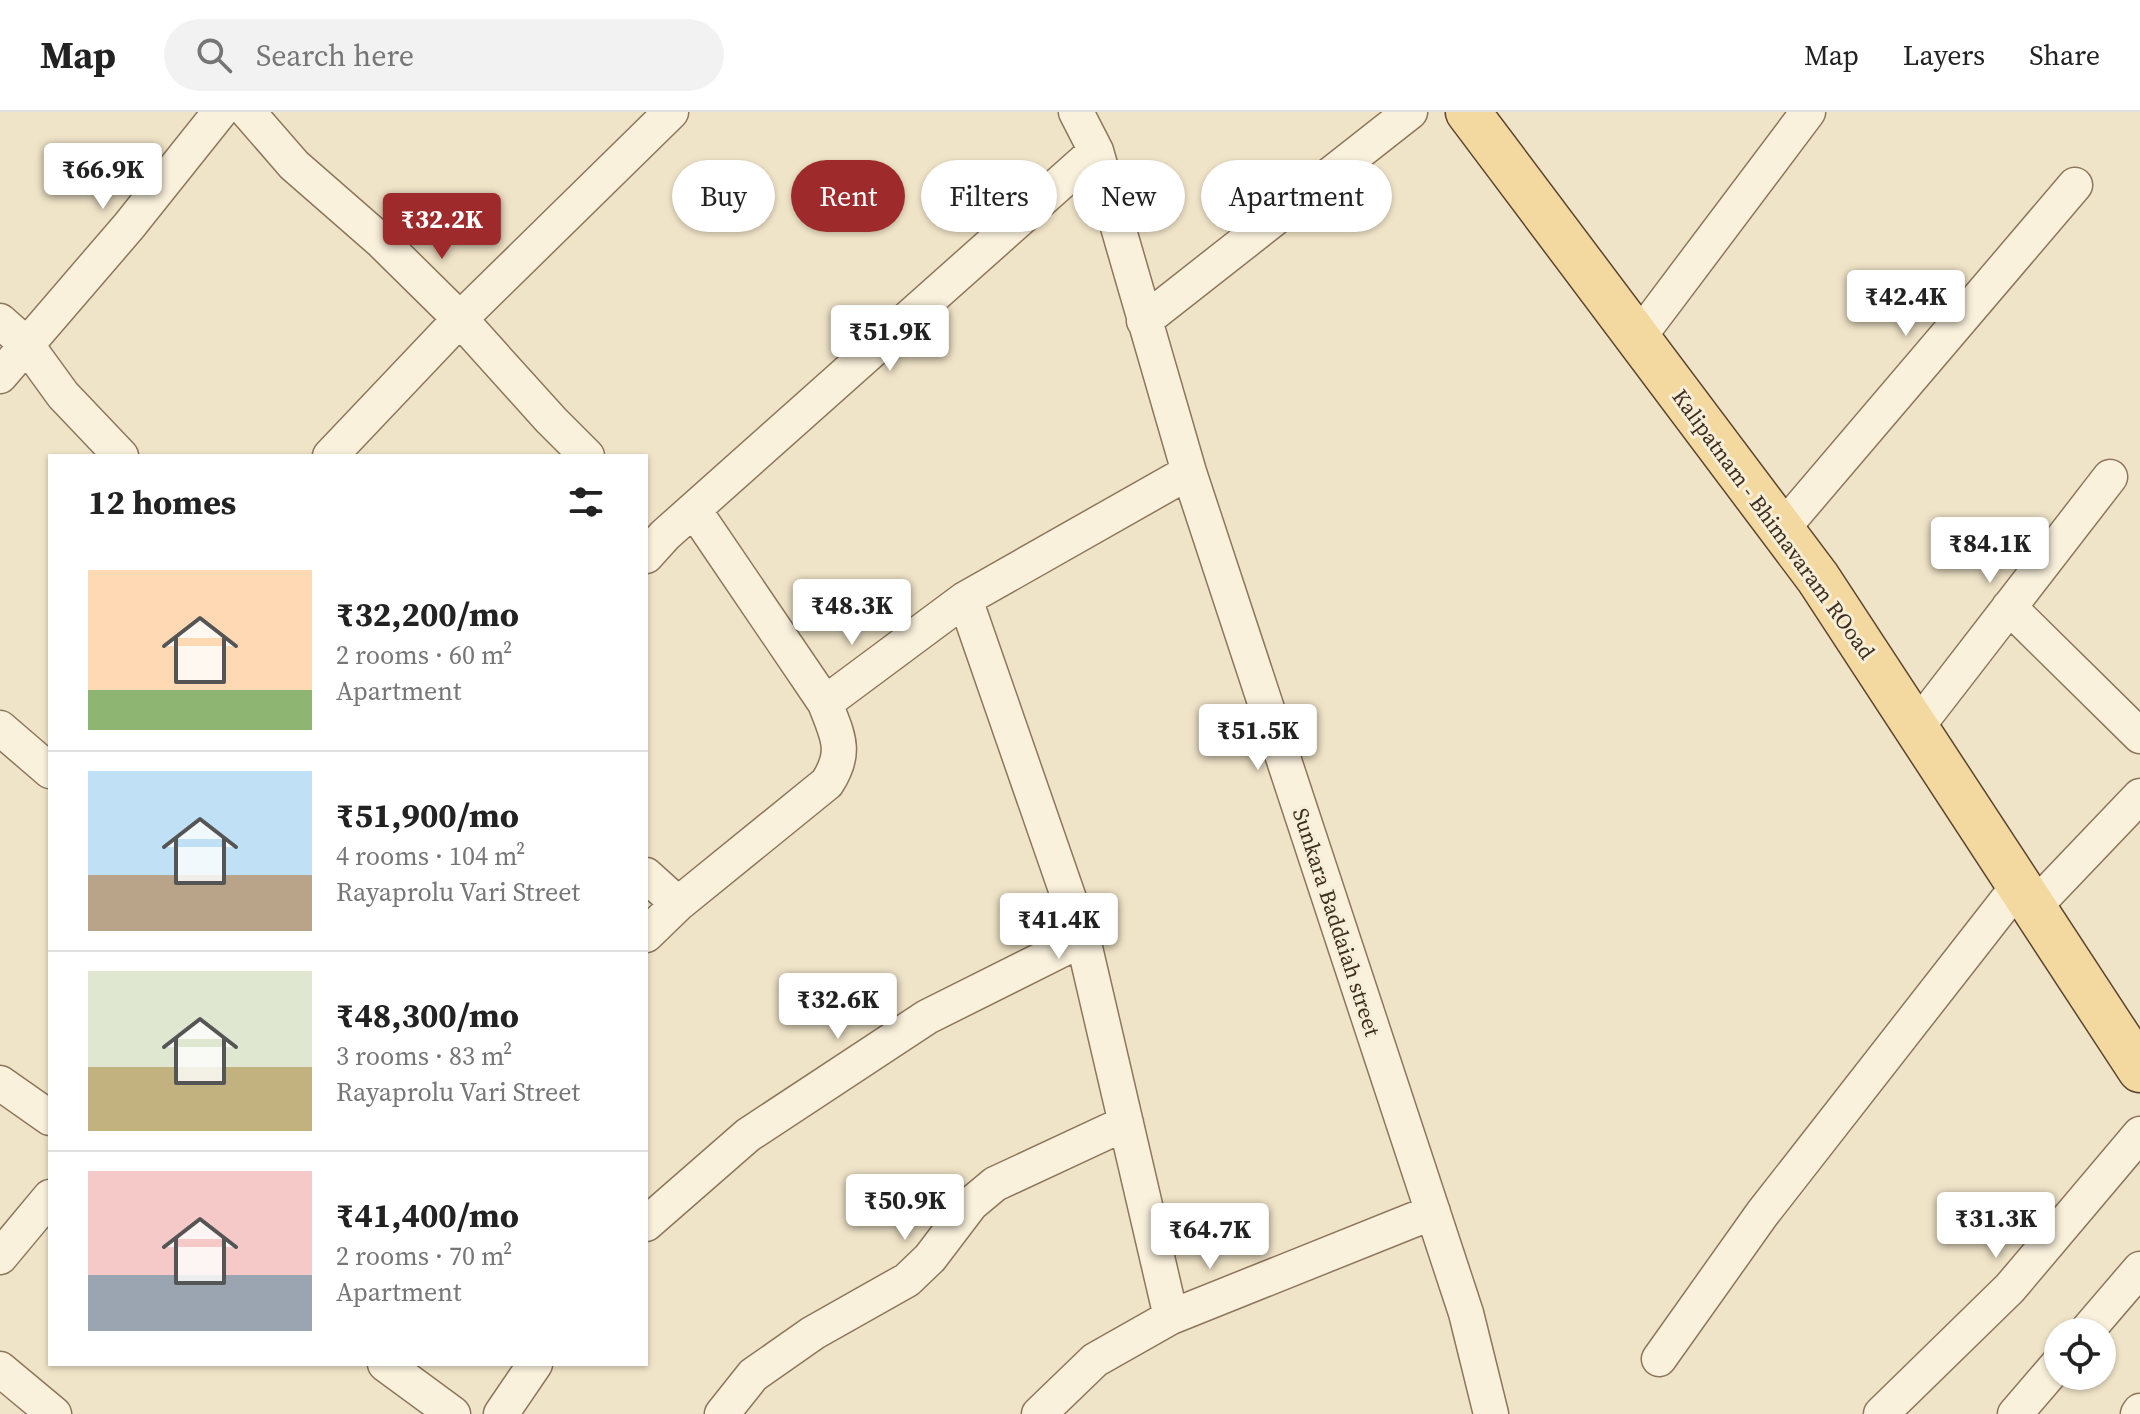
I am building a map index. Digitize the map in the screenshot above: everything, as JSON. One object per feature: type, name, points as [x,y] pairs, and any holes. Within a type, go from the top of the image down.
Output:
[{"type":"main road","name":"Kalipatnam - Bhimavaram ROoad","points":[[1468,112],[1818,578],[2140,1070]]},
{"type":"street","points":[[0,376],[129,226],[220,112]]},
{"type":"street","points":[[248,112],[294,165],[381,241],[460,319],[585,454]]},
{"type":"street","points":[[332,454],[460,319],[671,112]]},
{"type":"street","name":"Sunkara Baddaiah street","points":[[1076,112],[1096,151],[1189,472],[1466,1313],[1491,1414]]},
{"type":"street","points":[[1144,321],[1410,112]]},
{"type":"street","points":[[1638,338],[1808,112]]},
{"type":"street","points":[[652,536],[694,510],[1096,151]]},
{"type":"street","points":[[1782,529],[2075,185]]},
{"type":"street","points":[[0,321],[26,344],[63,395],[119,454]]},
{"type":"street","points":[[825,703],[965,599],[1189,472]]},
{"type":"street","points":[[1916,728],[2110,477]]},
{"type":"street","points":[[648,933],[678,904],[827,783],[837,768],[840,744],[825,703],[694,510]]},
{"type":"street","points":[[965,599],[1083,939],[1171,1317]]},
{"type":"street","points":[[2009,607],[2140,736]]},
{"type":"street","points":[[0,728],[48,769]]},
{"type":"street","points":[[1659,1359],[1762,1214],[2026,896],[2140,796]]},
{"type":"street","points":[[648,877],[678,904]]},
{"type":"street","points":[[648,1222],[748,1135],[927,1017],[1083,939]]},
{"type":"street","points":[[0,1083],[48,1117]]},
{"type":"street","points":[[722,1414],[753,1375],[813,1333],[907,1280],[930,1258],[971,1204],[995,1184],[1126,1123]]},
{"type":"street","points":[[1881,1414],[2010,1288],[2140,1134]]},
{"type":"street","points":[[0,1257],[48,1199]]},
{"type":"street","points":[[1039,1414],[1095,1360],[1171,1317],[1433,1212]]},
{"type":"street","points":[[2098,1318],[2140,1269]]},
{"type":"street","points":[[388,1366],[453,1414]]},
{"type":"street","points":[[515,1408],[534,1366]]},
{"type":"street","points":[[0,1369],[54,1414]]},
{"type":"street","points":[[2015,1414],[2044,1380]]}]
